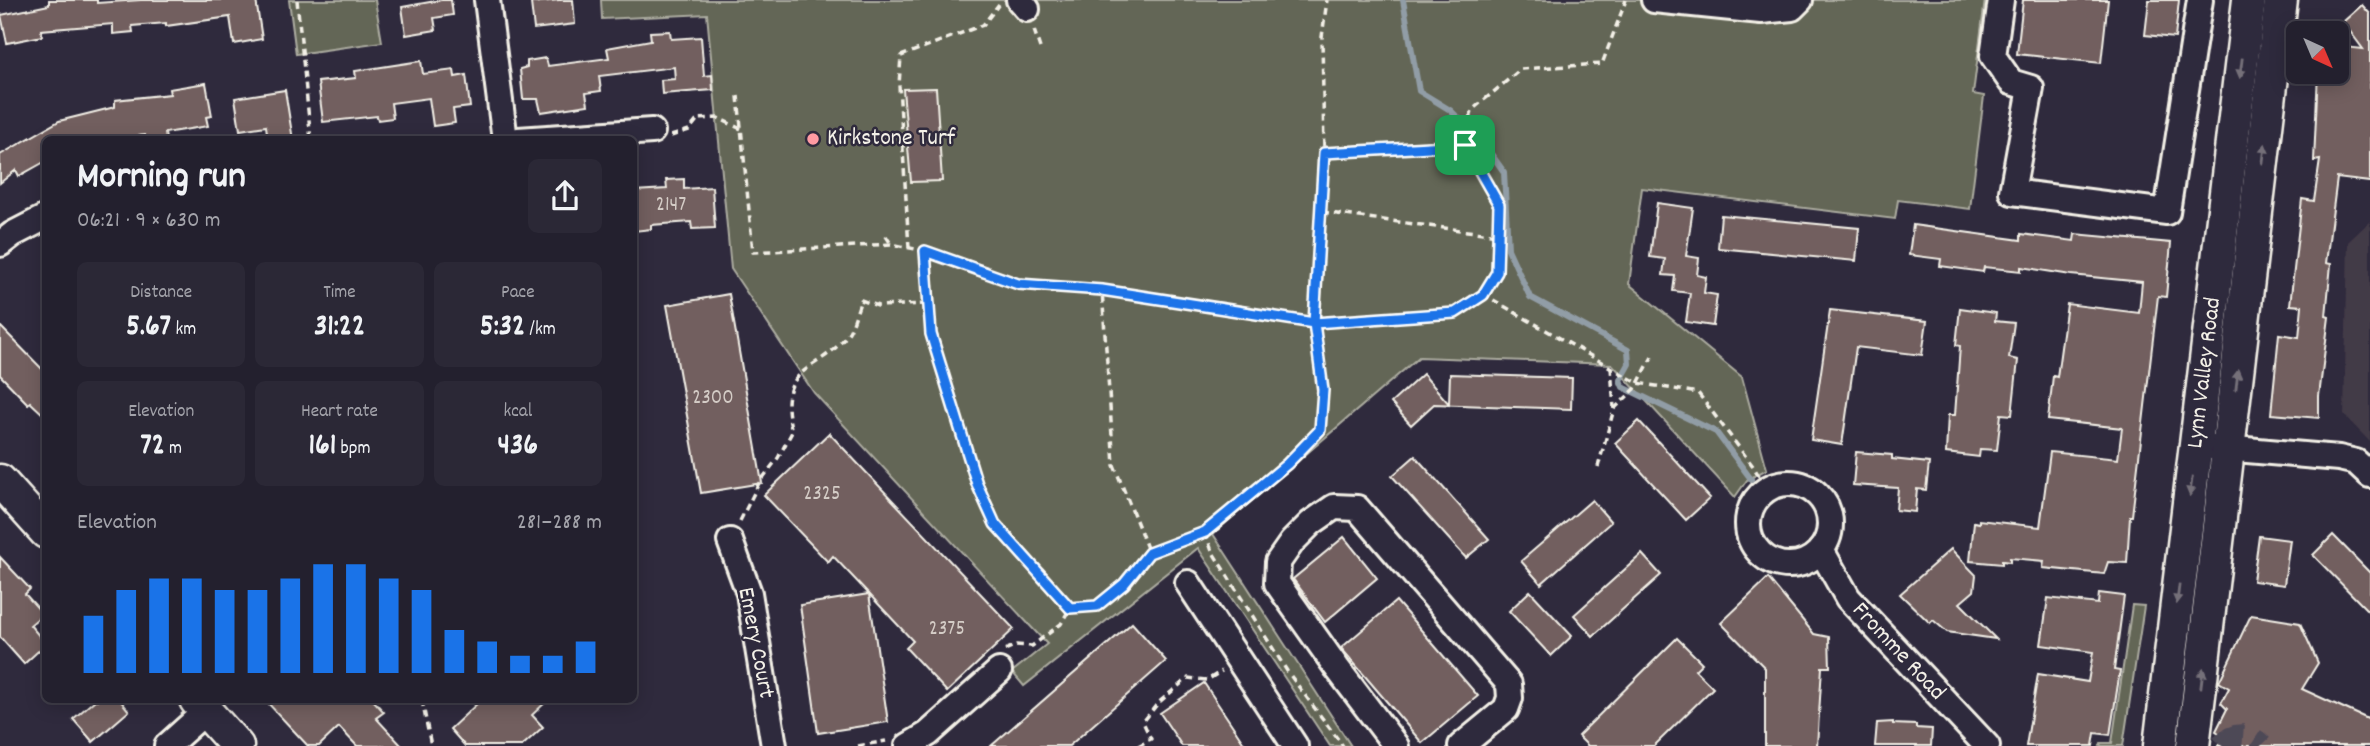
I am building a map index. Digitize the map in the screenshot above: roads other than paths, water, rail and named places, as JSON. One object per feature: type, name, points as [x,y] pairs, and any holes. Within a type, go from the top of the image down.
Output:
[{"type":"main road","name":"Lynn Valley Road","points":[[2160,746],[2249,0]]},
{"type":"main road","name":"Lynn Valley Road","points":[[2193,746],[2281,0]]},
{"type":"main road","points":[[0,481],[42,528]]},
{"type":"main road","points":[[201,706],[237,746]]},
{"type":"street","points":[[487,0],[504,136]]},
{"type":"street","points":[[1654,0],[1761,11],[1792,8],[1800,0]]},
{"type":"street","points":[[2001,0],[1993,56],[2011,82],[2031,88],[2012,192],[2167,212],[2200,0]]},
{"type":"street","points":[[578,136],[652,131]]},
{"type":"street","points":[[0,244],[42,219]]},
{"type":"street","points":[[2197,445],[2339,458],[2356,462],[2370,475]]},
{"type":"street","points":[[1796,483],[1820,496],[1828,509],[1830,522],[1828,537],[1821,550],[1804,563],[1783,565],[1763,556],[1753,544],[1749,530],[1749,514],[1756,500],[1767,489],[1796,483]]},
{"type":"street","points":[[1396,746],[1277,583],[1278,562],[1292,541],[1334,507],[1357,508],[1509,684],[1510,698],[1506,709],[1461,746]]},
{"type":"street","name":"Emery Court","points":[[730,541],[749,593],[774,746]]},
{"type":"street","name":"Fromme Road","points":[[1821,550],[1848,598],[1987,746]]},
{"type":"street","points":[[1188,583],[1295,746]]},
{"type":"street","points":[[908,746],[928,734],[999,671]]},
{"type":"street","points":[[167,746],[201,706]]},
{"type":"waterway","points":[[1403,0],[1419,91],[1450,110],[1482,141],[1504,172],[1508,249],[1530,297],[1628,350],[1629,364],[1620,380],[1623,387],[1716,432],[1751,479]]},
{"type":"tunnel","points":[[2222,746],[2231,739],[2242,736],[2261,746]]},
{"type":"place","name":"Kirkstone Turf","points":[[813,139]]}]
